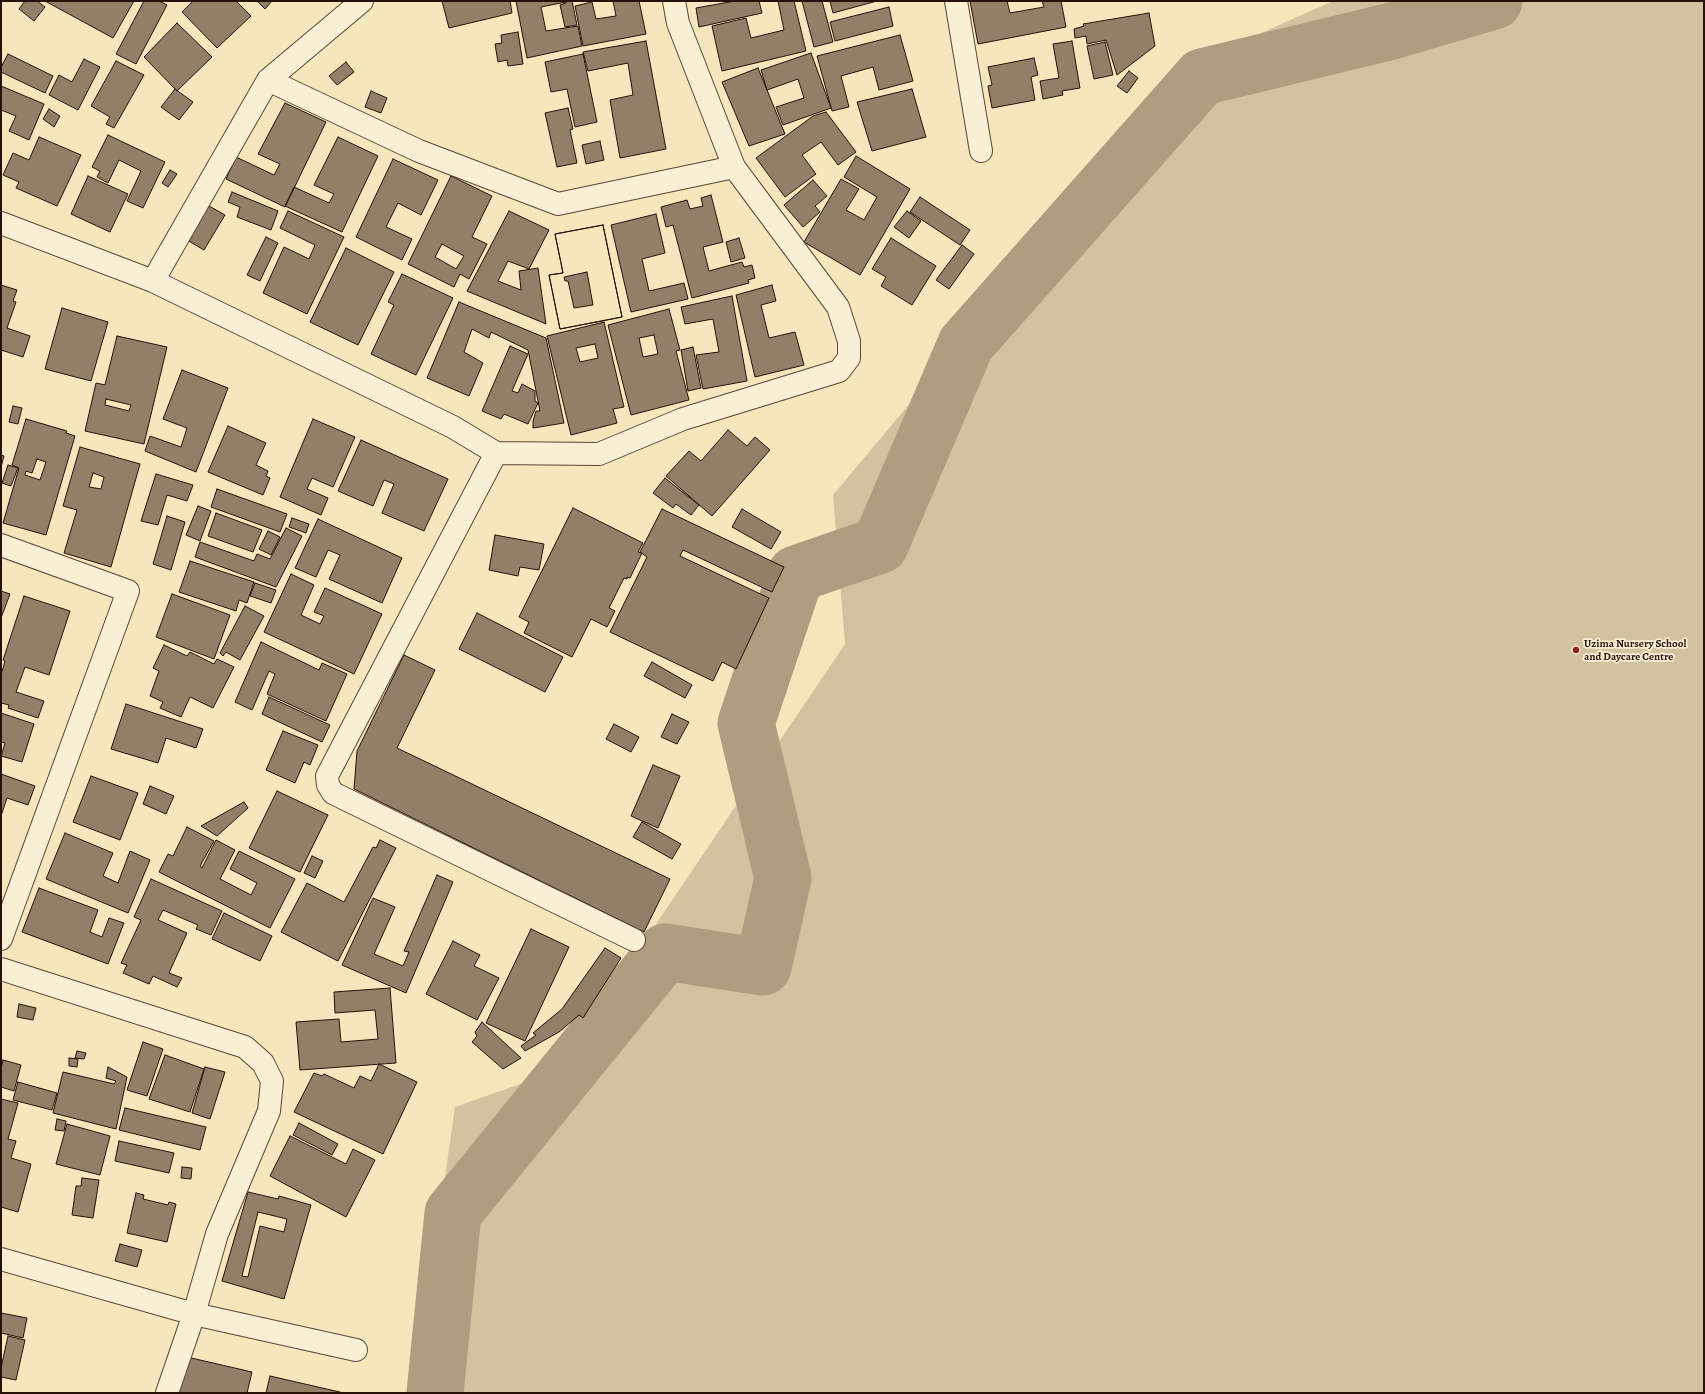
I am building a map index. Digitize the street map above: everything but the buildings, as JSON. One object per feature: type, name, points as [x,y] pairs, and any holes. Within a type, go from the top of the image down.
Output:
[{"type":"street","points":[[153,281],[268,80],[362,1]]},
{"type":"street","points":[[1,223],[153,281],[452,427],[496,453],[599,454],[683,419],[839,371],[849,358],[849,341],[838,307],[734,168],[678,23],[674,1]]},
{"type":"street","points":[[956,1],[981,150]]},
{"type":"street","points":[[268,80],[419,151],[558,204],[734,168]]},
{"type":"street","points":[[496,453],[327,776],[328,785],[333,793],[634,940]]},
{"type":"street","points":[[1,545],[128,591],[1,939]]},
{"type":"street","points":[[1,969],[245,1047],[263,1063],[272,1081],[269,1111],[217,1234],[194,1314],[167,1393]]},
{"type":"street","points":[[1,1259],[194,1314],[356,1350]]},
{"type":"shaded area","points":[[1333,1],[1704,1],[1704,1393],[419,1393],[424,1324],[455,1107],[557,1071],[845,644],[833,495],[1196,62]]},
{"type":"waterway","points":[[435,1393],[453,1213],[665,952],[763,967],[783,878],[746,723],[796,574],[880,545],[966,344],[1202,77],[1392,31],[1494,1]]},
{"type":"place","name":"Uzima Nursery School and Daycare Centre","points":[[1576,650]]}]
